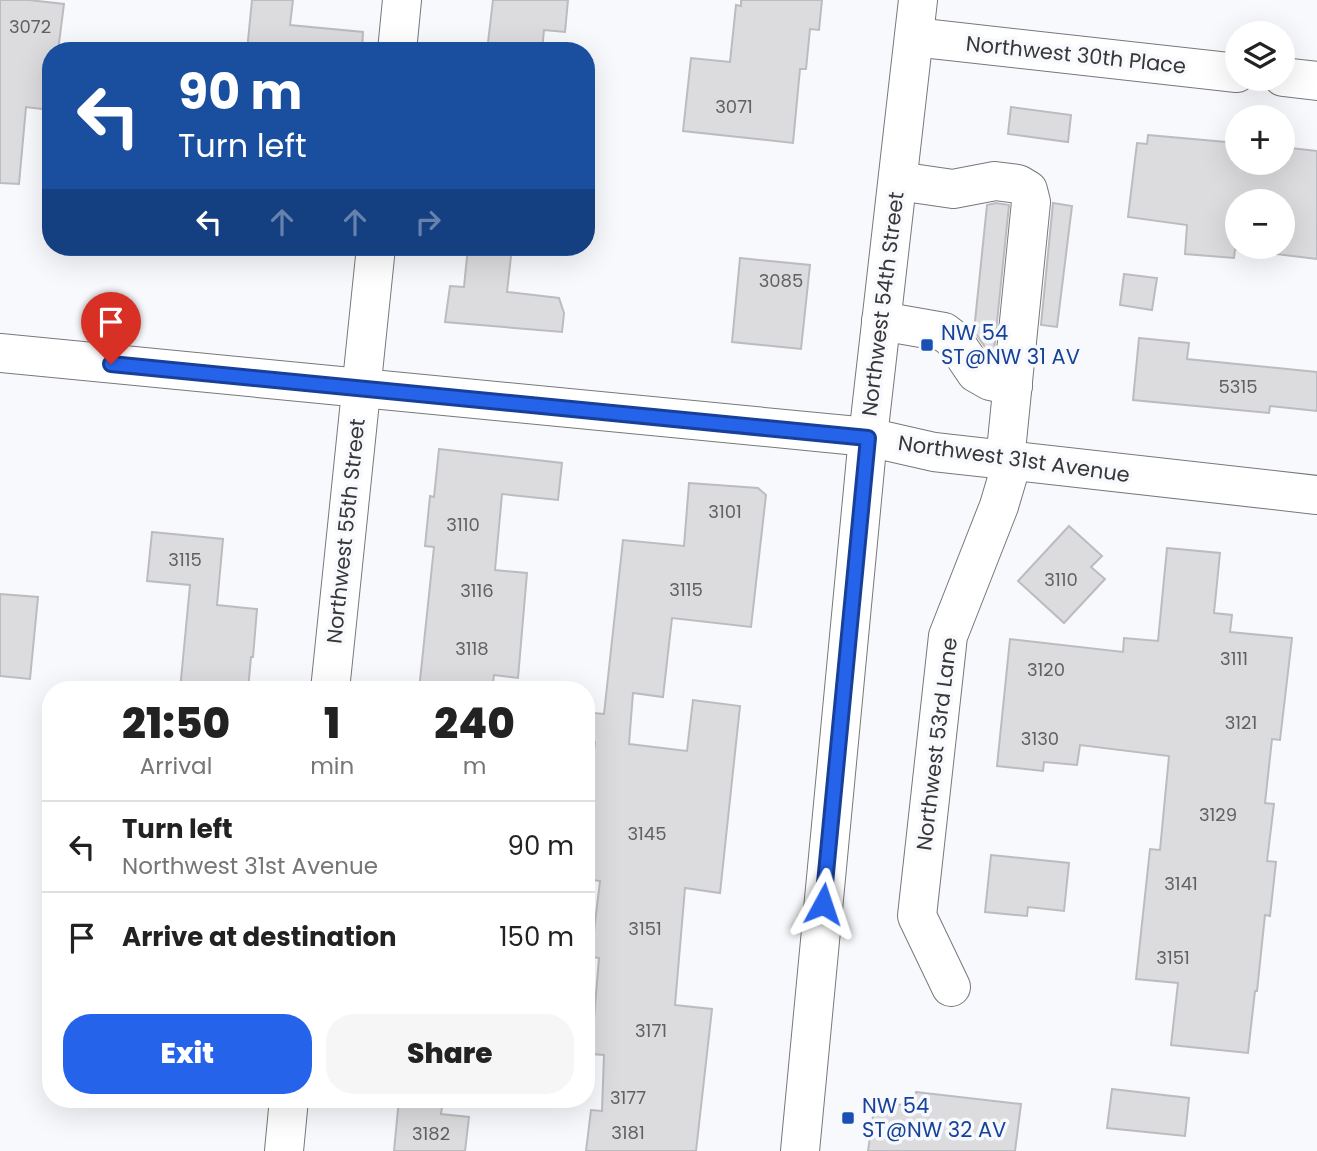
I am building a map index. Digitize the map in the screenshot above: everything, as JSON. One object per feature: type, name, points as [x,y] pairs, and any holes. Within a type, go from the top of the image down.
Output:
[{"type":"street","points":[[398,42],[402,0]]},
{"type":"street","name":"Northwest 54th Street","points":[[800,1151],[868,438],[918,0]]},
{"type":"street","name":"Northwest 30th Place","points":[[914,37],[1225,71]]},
{"type":"street","points":[[1295,79],[1317,81]]},
{"type":"street","name":"Northwest 53rd Lane","points":[[898,181],[953,189],[995,181],[1018,184],[1028,190],[1031,202],[1008,461],[999,506],[948,636],[917,916],[951,987]]},
{"type":"street","name":"Northwest 55th Street","points":[[331,681],[375,256]]},
{"type":"street","points":[[881,321],[944,332],[953,339],[976,373],[990,381],[1013,386]]},
{"type":"street","name":"Northwest 31st Avenue","points":[[0,353],[868,438],[934,452],[1317,495]]},
{"type":"street","points":[[284,1151],[288,1108]]},
{"type":"building","points":[[0,0],[64,4],[59,42],[42,42],[42,109],[26,107],[19,184],[0,183]]},
{"type":"building","points":[[252,0],[293,0],[290,25],[363,32],[362,42],[248,42]]},
{"type":"building","points":[[493,0],[568,0],[565,32],[544,30],[543,42],[488,42]]},
{"type":"building","points":[[741,0],[822,0],[819,30],[810,29],[806,69],[800,69],[793,143],[683,131],[691,58],[730,62],[736,5],[741,6]]},
{"type":"building","points":[[1011,107],[1071,115],[1068,142],[1008,134]]},
{"type":"building","points":[[1148,135],[1225,142],[1225,175],[1295,175],[1295,148],[1317,151],[1317,259],[1295,256],[1295,189],[1225,189],[1225,257],[1185,254],[1187,225],[1128,217],[1137,143],[1147,144]]},
{"type":"building","points":[[1053,203],[1072,206],[1057,327],[1041,325]]},
{"type":"building","points":[[987,205],[1009,205],[994,351],[987,350],[974,331]]},
{"type":"building","points":[[467,256],[511,256],[507,292],[559,298],[564,313],[562,332],[445,322],[450,286],[464,287]]},
{"type":"building","points":[[740,258],[810,265],[801,349],[732,342]]},
{"type":"building","points":[[1124,274],[1157,278],[1152,310],[1120,305]]},
{"type":"building","points":[[1139,338],[1189,343],[1187,359],[1317,372],[1317,411],[1270,406],[1269,413],[1133,400]]},
{"type":"building","points":[[439,449],[562,463],[558,500],[502,494],[495,570],[527,573],[518,678],[494,675],[493,681],[420,681],[434,547],[425,546],[430,496],[434,497]]},
{"type":"building","points":[[689,483],[758,488],[766,495],[751,627],[672,618],[663,697],[633,693],[629,744],[687,751],[693,700],[740,706],[720,893],[685,888],[675,1005],[712,1009],[696,1151],[586,1151],[591,1110],[602,1111],[604,1055],[595,1054],[599,958],[595,957],[595,923],[600,881],[595,880],[595,713],[604,714],[623,540],[684,546]]},
{"type":"building","points":[[1069,526],[1102,556],[1091,567],[1105,579],[1064,623],[1018,581]]},
{"type":"building","points":[[152,532],[223,539],[217,605],[257,609],[249,681],[181,681],[190,585],[147,581]]},
{"type":"building","points":[[1167,548],[1220,553],[1214,613],[1232,615],[1230,632],[1292,638],[1280,740],[1272,739],[1265,803],[1274,804],[1267,861],[1276,862],[1270,916],[1265,915],[1248,1053],[1171,1045],[1178,983],[1136,979],[1150,849],[1160,850],[1169,756],[1080,745],[1077,765],[1044,762],[1043,771],[997,766],[1010,639],[1123,652],[1124,638],[1158,641]]},
{"type":"building","points":[[0,594],[38,597],[30,679],[0,676]]},
{"type":"building","points":[[991,855],[1069,863],[1064,911],[1028,907],[1027,916],[985,912]]},
{"type":"building","points":[[1112,1089],[1189,1098],[1185,1136],[1107,1128]]},
{"type":"building","points":[[916,1092],[1021,1104],[1015,1151],[868,1151],[875,1102],[914,1106]]},
{"type":"building","points":[[398,1108],[442,1108],[441,1114],[469,1117],[465,1151],[394,1151]]},
{"type":"place","name":"NW 54 ST@NW 31 AV","points":[[927,345]]},
{"type":"place","name":"NW 54 ST@NW 32 AV","points":[[848,1118]]},
{"type":"route","points":[[111,364],[868,438],[823,904]]}]
